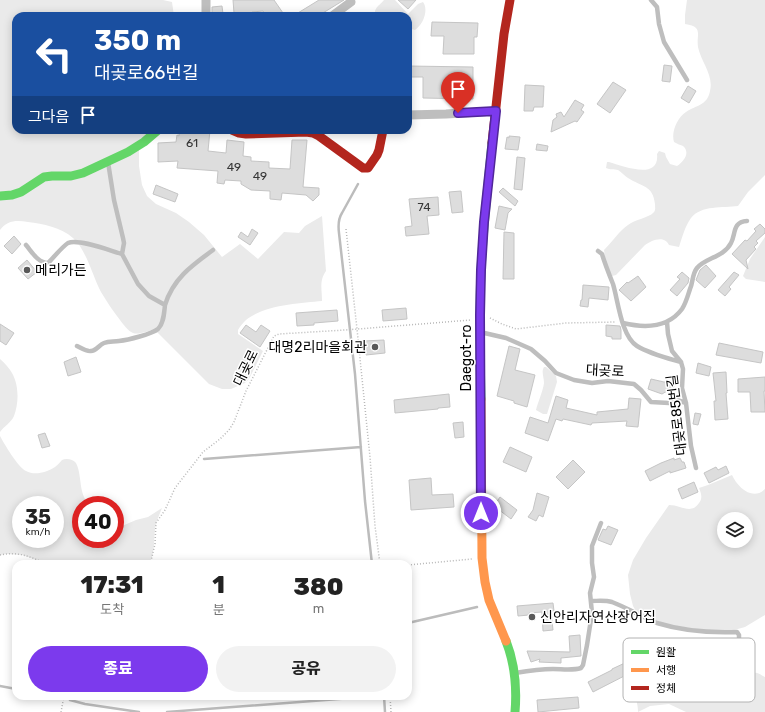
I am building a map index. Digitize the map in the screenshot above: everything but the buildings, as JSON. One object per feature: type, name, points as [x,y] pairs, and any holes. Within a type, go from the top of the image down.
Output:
[{"type":"street","points":[[206,0],[206,12]]},
{"type":"street","name":"Daegot-ro","points":[[510,0],[504,34],[484,222],[481,270],[480,332],[482,558],[491,605],[506,643],[515,673],[515,712]]},
{"type":"street","points":[[337,12],[351,2]]},
{"type":"street","points":[[412,114],[446,114],[496,111]]},
{"type":"street","points":[[0,196],[23,192],[45,177],[75,175],[84,172],[108,162],[140,144],[154,134]]},
{"type":"street","points":[[315,134],[363,168],[368,168],[377,155],[382,134]]},
{"type":"lane","points":[[651,0],[657,7],[659,24],[664,42],[687,80]]},
{"type":"lane","points":[[108,162],[114,200],[124,244],[122,254],[138,284],[149,296],[165,305]]},
{"type":"lane","points":[[623,323],[634,326],[644,326],[667,322],[675,316],[682,309],[691,287],[695,270],[700,264],[714,258],[725,250],[731,243],[738,223],[747,221]]},
{"type":"lane","points":[[26,245],[39,260],[44,263],[48,263],[68,243],[75,242],[82,242],[122,254]]},
{"type":"lane","points":[[77,346],[89,352],[93,351],[103,343],[132,339],[159,328],[171,289],[181,276],[213,250]]},
{"type":"lane","name":"대곶로85번길","points":[[598,251],[602,254],[613,285],[619,313],[628,336],[636,346],[681,362],[683,369],[682,388],[686,403],[691,446],[696,468]]},
{"type":"lane","points":[[667,322],[672,351],[681,362]]},
{"type":"lane","name":"대곶로","points":[[480,332],[506,338],[531,349],[545,361],[556,374],[574,380],[592,383],[608,381],[634,384],[651,402],[669,403],[677,400],[686,403]]},
{"type":"lane","points":[[515,673],[546,669],[576,670],[581,668],[587,645],[592,613],[590,593],[594,577],[592,546],[601,523]]},
{"type":"lane","points":[[591,601],[611,602],[657,622],[674,627],[705,632],[737,632],[739,638]]},
{"type":"path","points":[[346,229],[379,560]]},
{"type":"path","points":[[480,316],[516,329],[566,323],[623,323]]},
{"type":"path","name":"대곶로","points":[[151,560],[155,544],[156,523],[165,510],[175,488],[200,456],[229,430],[234,422],[246,391],[274,336],[279,334],[345,330],[480,316]]},
{"type":"path","points":[[0,555],[23,554],[37,560]]},
{"type":"path","points":[[412,565],[482,558]]},
{"type":"path","points":[[61,712],[63,700]]},
{"type":"path","points":[[390,700],[391,712]]},
{"type":"shaded area","points":[[0,0],[163,0],[172,2],[173,12],[12,12],[12,134],[149,134],[139,150],[139,166],[142,185],[147,196],[156,204],[176,213],[189,222],[204,235],[222,257],[240,244],[258,259],[284,232],[299,233],[305,226],[322,216],[326,271],[321,289],[322,301],[272,308],[262,311],[246,320],[238,330],[238,334],[263,351],[249,379],[245,383],[231,389],[222,389],[209,384],[154,329],[138,334],[129,331],[101,292],[82,249],[68,234],[52,227],[20,221],[6,224],[0,230]]},
{"type":"shaded area","points":[[384,0],[395,0],[406,12],[375,12]]},
{"type":"shaded area","points":[[687,0],[765,0],[765,175],[748,192],[738,206],[706,209],[695,214],[687,225],[679,247],[669,245],[661,239],[651,241],[645,245],[616,275],[612,276],[606,263],[604,250],[625,227],[649,216],[654,212],[655,204],[652,193],[646,187],[628,178],[618,170],[606,168],[607,162],[639,170],[647,169],[653,167],[659,151],[665,153],[670,164],[677,166],[684,160],[686,152],[683,146],[674,142],[674,130],[683,115],[704,102],[709,96],[711,85],[710,79],[698,47],[697,29],[691,25],[685,24]]},
{"type":"shaded area","points":[[423,2],[425,5],[425,13],[423,21],[415,30],[412,29],[412,12],[410,12],[418,4]]},
{"type":"shaded area","points":[[765,237],[765,282],[746,279],[743,276],[750,259]]},
{"type":"shaded area","points":[[0,359],[12,373],[18,394],[14,416],[0,432]]},
{"type":"shaded area","points":[[544,367],[556,376],[557,382],[547,414],[543,414],[536,410],[544,383]]},
{"type":"shaded area","points":[[0,436],[19,465],[26,471],[41,473],[55,467],[64,459],[71,460],[76,463],[84,496],[72,496],[72,548],[124,548],[124,525],[148,517],[162,508],[156,523],[154,549],[151,560],[36,560],[23,555],[0,555]]},
{"type":"shaded area","points":[[732,475],[738,484],[746,491],[756,494],[765,489],[765,615],[745,627],[716,632],[670,625],[637,613],[633,606],[628,575],[633,560],[669,505],[689,509],[696,507],[701,499],[699,488]]},
{"type":"shaded area","points":[[755,673],[765,677],[765,712],[686,712],[669,704],[650,706],[638,712],[636,702],[755,702]]},
{"type":"waterway","points":[[358,184],[341,215],[338,227],[355,374],[365,501],[372,560]]},
{"type":"waterway","points":[[204,459],[361,447]]},
{"type":"waterway","points":[[412,622],[477,607]]},
{"type":"waterway","points":[[0,686],[12,688]]},
{"type":"waterway","points":[[70,700],[85,704],[139,712]]},
{"type":"waterway","points":[[167,712],[325,700]]},
{"type":"waterway","points":[[384,700],[385,712]]},
{"type":"traffic: fast","points":[[0,196],[12,195],[21,192],[44,177],[71,176],[83,173],[128,152],[153,134]]},
{"type":"traffic: fast","points":[[481,399],[481,271],[492,143]]},
{"type":"traffic: fast","points":[[506,641],[515,676],[515,712]]},
{"type":"traffic: slow","points":[[481,399],[482,558],[489,600],[506,641]]},
{"type":"traffic: jam","points":[[492,143],[504,34],[510,0]]},
{"type":"traffic: jam","points":[[315,134],[363,168],[368,168],[377,155],[382,134]]},
{"type":"place","name":"메리가든","points":[[27,270]]},
{"type":"place","name":"대명2리마을회관","points":[[375,347]]},
{"type":"place","name":"신안리자연산장어집","points":[[532,617]]},
{"type":"route","points":[[458,113],[496,111],[484,222],[481,270],[481,513]]}]
